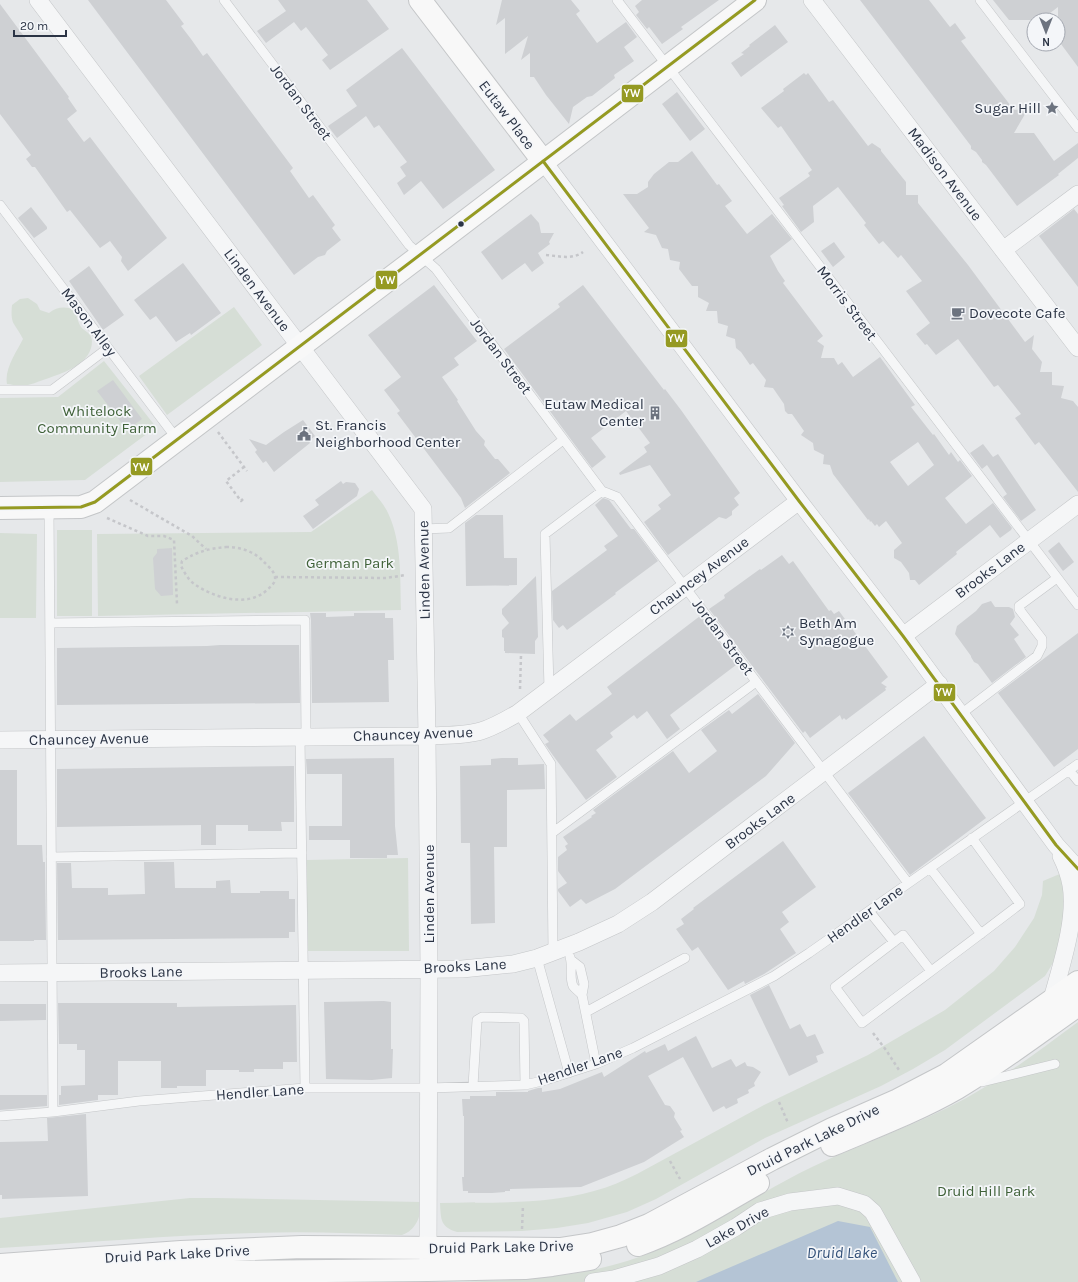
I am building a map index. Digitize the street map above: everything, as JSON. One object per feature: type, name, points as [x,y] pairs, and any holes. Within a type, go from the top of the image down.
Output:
[{"type":"main road","name":"Eutaw Place","points":[[420,0],[543,161]]},
{"type":"main road","points":[[0,508],[81,507],[95,502],[755,0]]},
{"type":"main road","name":"Druid Park Lake Drive","points":[[0,1282],[222,1272],[428,1259],[560,1249],[599,1242],[621,1236],[649,1225],[772,1159],[832,1129],[898,1100],[946,1075],[1078,982]]},
{"type":"main road","name":"Druid Park Lake Drive","points":[[0,1265],[181,1252],[278,1248],[428,1259],[501,1268],[552,1266],[591,1259],[626,1250],[654,1240],[684,1225],[803,1158],[922,1107],[984,1071],[1078,1005]]},
{"type":"street","name":"Linden Avenue","points":[[38,0],[423,509],[429,969],[428,1259]]},
{"type":"street","name":"Madison Avenue","points":[[812,0],[1078,348]]},
{"type":"street","name":"Eutaw Place","points":[[543,161],[799,502],[903,636],[1056,845],[1078,869]]},
{"type":"street","points":[[1003,250],[1078,194]]},
{"type":"street","name":"Chauncey Avenue","points":[[0,740],[427,736],[480,732],[499,724],[518,713],[799,502]]},
{"type":"street","name":"Brooks Lane","points":[[903,636],[1078,504]]},
{"type":"street","name":"Brooks Lane","points":[[0,973],[462,969],[513,964],[563,953],[579,942],[618,924],[652,902],[939,684]]},
{"type":"street","name":"Eutaw Place","points":[[1052,999],[1059,978],[1072,908],[1071,886],[1068,871],[1056,845]]},
{"type":"street","name":"Lake Drive","points":[[593,1282],[614,1279],[659,1266],[698,1249],[760,1212],[790,1202],[838,1196],[864,1204],[874,1212],[912,1282]]},
{"type":"lane","name":"Jordan Street","points":[[224,0],[409,245],[433,266],[602,491],[617,497],[908,883]]},
{"type":"lane","name":"Morris Street","points":[[617,0],[1078,604]]},
{"type":"lane","points":[[980,0],[1078,128]]},
{"type":"lane","name":"Mason Alley","points":[[0,205],[177,439]]},
{"type":"lane","points":[[0,390],[52,390],[108,348]]},
{"type":"lane","points":[[423,529],[449,528],[563,440]]},
{"type":"lane","points":[[549,690],[545,534],[602,491]]},
{"type":"lane","points":[[49,508],[53,1112]]},
{"type":"lane","points":[[961,714],[1037,656],[1042,646],[1042,639],[1019,609],[1020,606],[1057,578]]},
{"type":"lane","points":[[50,624],[305,620],[302,853],[305,1088]]},
{"type":"lane","points":[[552,833],[756,682]]},
{"type":"lane","points":[[518,713],[552,764],[552,833],[563,953],[580,967],[584,984],[582,995],[596,1064]]},
{"type":"lane","name":"Hendler Lane","points":[[0,1116],[53,1112],[139,1101],[305,1088],[429,1088],[525,1084],[546,1080],[569,1073],[596,1064],[633,1048],[774,976],[1078,764]]},
{"type":"lane","points":[[1069,770],[1078,781]]},
{"type":"lane","points":[[931,971],[903,936],[835,987],[862,1023],[1020,904],[972,838]]},
{"type":"lane","points":[[51,857],[302,853]]},
{"type":"lane","points":[[930,868],[981,934]]},
{"type":"lane","points":[[869,911],[894,942]]},
{"type":"lane","points":[[537,958],[569,1073]]},
{"type":"lane","points":[[586,1012],[685,958]]},
{"type":"lane","points":[[473,1086],[477,1020],[482,1017],[521,1018],[524,1021],[525,1084]]},
{"type":"lane","points":[[957,1088],[1055,1064]]},
{"type":"path","points":[[546,254],[566,257],[579,255],[583,252]]},
{"type":"path","points":[[218,432],[247,471]]},
{"type":"path","points":[[243,499],[241,501],[226,481],[244,468]]},
{"type":"path","points":[[128,499],[192,536],[206,549]]},
{"type":"path","points":[[104,517],[148,536],[164,536],[174,540],[177,604]]},
{"type":"path","points":[[235,546],[249,551],[261,559],[271,569],[275,577],[273,584],[263,594],[250,600],[220,597],[193,583],[181,566],[182,561],[206,549],[235,546]]},
{"type":"path","points":[[275,577],[386,578],[406,575]]},
{"type":"path","points":[[520,689],[521,655]]},
{"type":"path","points":[[873,1033],[899,1070]]},
{"type":"path","points":[[779,1102],[788,1123]]},
{"type":"path","points":[[670,1162],[680,1180]]},
{"type":"path","points":[[522,1229],[523,1205]]},
{"type":"green space","points":[[28,298],[37,304],[40,310],[49,313],[55,309],[61,308],[74,310],[80,325],[89,334],[92,341],[91,349],[88,355],[77,366],[63,373],[34,383],[18,386],[7,384],[7,372],[9,366],[23,339],[12,321],[12,305],[20,299]]},
{"type":"green space","points":[[234,307],[262,345],[167,415],[139,376]]},
{"type":"green space","name":"Whitelock Community Farm","points":[[104,361],[156,427],[85,480],[0,482],[0,398],[58,397]]},
{"type":"green space","name":"German Park","points":[[372,490],[386,510],[393,524],[396,536],[400,573],[401,610],[98,616],[97,534],[311,532]]},
{"type":"green space","points":[[57,530],[92,530],[92,616],[57,616]]},
{"type":"green space","points":[[0,533],[37,534],[36,618],[0,618]]},
{"type":"green space","points":[[408,858],[409,951],[308,951],[306,860]]},
{"type":"green space","points":[[1062,873],[1066,898],[1063,929],[1056,958],[1045,976],[945,1050],[913,1069],[881,1086],[765,1138],[656,1199],[627,1212],[588,1223],[557,1228],[522,1231],[457,1232],[447,1228],[442,1222],[440,1203],[518,1202],[556,1199],[594,1191],[616,1184],[764,1105],[868,1055],[945,1010],[994,971],[1015,947],[1034,918],[1042,895],[1043,881]]},
{"type":"green space","name":"Druid Hill Park","points":[[1078,1022],[1078,1282],[445,1282],[495,1281],[569,1274],[618,1264],[664,1247],[707,1226],[812,1167],[914,1124],[964,1099],[1014,1068]]},
{"type":"green space","points":[[190,1198],[421,1202],[417,1222],[411,1230],[402,1235],[272,1232],[159,1237],[0,1248],[0,1218]]},
{"type":"water","name":"Druid Lake","points":[[838,1221],[870,1227],[898,1282],[696,1282]]},
{"type":"building","points":[[88,0],[166,0],[184,24],[181,26],[203,56],[207,53],[293,168],[290,171],[309,198],[313,195],[335,225],[332,228],[341,240],[327,251],[325,255],[318,257],[294,275]]},
{"type":"building","points":[[278,0],[367,0],[389,29],[330,70],[322,60],[328,55],[306,27],[301,31],[294,22],[266,43],[257,31],[286,11]]},
{"type":"building","points":[[502,0],[571,0],[580,11],[576,14],[597,43],[626,22],[637,37],[624,47],[634,61],[614,75],[615,78],[592,96],[587,97],[573,107],[569,124],[534,77],[530,77],[530,53],[521,60],[528,36],[505,54],[505,18],[496,25]]},
{"type":"building","points":[[642,0],[719,0],[681,27],[683,29],[662,44],[649,27],[647,29],[636,15],[639,12],[635,6]]},
{"type":"building","points":[[860,0],[929,0],[950,27],[955,23],[966,38],[961,41],[1014,110],[1028,109],[1014,133],[1034,133],[1054,161],[1078,143],[1078,158],[1058,174],[1059,175],[1017,206],[986,165],[982,162],[976,152],[971,149],[971,146]]},
{"type":"building","points":[[993,0],[1078,0],[1078,67],[1066,51],[1066,12],[1058,12],[1058,7],[1051,12],[1026,12],[1026,20],[1009,20]]},
{"type":"building","points":[[0,4],[69,97],[68,98],[77,111],[67,119],[84,142],[90,137],[167,238],[128,271],[121,261],[122,257],[110,241],[100,248],[70,210],[67,212],[35,167],[32,167],[26,159],[31,155],[0,114]]},
{"type":"building","points":[[775,25],[788,42],[741,77],[731,63],[744,54],[741,53],[750,46],[749,45]]},
{"type":"building","points":[[402,48],[495,170],[443,209],[421,181],[404,195],[397,183],[406,176],[400,167],[407,162],[379,125],[374,128],[366,116],[337,138],[328,126],[357,106],[346,90]]},
{"type":"building","points":[[804,73],[806,75],[808,73],[829,102],[833,100],[868,146],[872,143],[881,149],[881,151],[906,182],[906,195],[918,195],[918,203],[968,265],[1025,342],[1034,335],[1032,349],[1042,362],[1040,372],[1052,372],[1052,385],[1064,386],[1061,398],[1073,401],[1078,407],[1078,492],[1039,442],[1035,445],[1015,418],[1021,414],[998,385],[994,387],[958,339],[936,355],[916,334],[930,323],[906,291],[922,281],[901,255],[898,258],[883,241],[879,244],[864,225],[866,223],[838,187],[813,206],[814,222],[801,232],[782,206],[784,205],[779,198],[810,176],[808,173],[812,170],[781,126],[778,128],[761,108],[784,91],[783,89]]},
{"type":"building","points":[[677,92],[705,129],[690,141],[662,104]]},
{"type":"building","points":[[692,151],[717,185],[719,184],[732,201],[725,206],[747,234],[772,214],[792,239],[770,256],[785,281],[783,283],[823,336],[817,341],[824,346],[821,358],[834,358],[838,365],[842,362],[853,377],[880,357],[915,405],[911,407],[933,435],[934,434],[949,455],[951,452],[958,462],[960,460],[972,476],[945,498],[966,524],[993,503],[1012,528],[1011,530],[1000,538],[990,525],[956,552],[957,554],[919,585],[915,580],[910,580],[909,573],[901,562],[894,558],[894,550],[902,543],[886,521],[879,527],[877,524],[875,526],[869,519],[868,520],[833,474],[830,465],[823,464],[824,455],[814,450],[813,443],[801,435],[804,431],[792,414],[788,414],[785,411],[784,404],[773,388],[764,387],[766,380],[753,363],[750,365],[741,352],[736,348],[735,339],[726,336],[728,326],[718,323],[717,311],[706,311],[709,303],[698,297],[698,286],[692,286],[679,269],[680,262],[670,260],[668,249],[662,248],[656,235],[644,232],[649,228],[623,194],[637,194],[648,187],[648,182],[654,174],[669,162],[678,162]],"holes":[[[918,442],[934,465],[908,486],[890,462]]]},
{"type":"building","points":[[31,207],[47,227],[47,229],[34,238],[18,218]]},
{"type":"building","points":[[1074,209],[1078,214],[1078,287],[1039,236]]},
{"type":"building","points":[[531,214],[539,223],[541,233],[554,233],[549,242],[550,244],[538,253],[544,263],[532,272],[525,263],[502,280],[481,252]]},
{"type":"building","points":[[834,242],[845,257],[833,267],[821,251]]},
{"type":"building","points":[[183,263],[221,313],[191,335],[190,333],[176,342],[156,316],[150,320],[134,300]]},
{"type":"building","points":[[89,266],[124,315],[103,330],[69,281]]},
{"type":"building","points":[[434,285],[477,341],[454,358],[459,365],[442,377],[458,400],[457,401],[476,431],[485,441],[484,445],[495,459],[498,459],[510,473],[465,508],[461,498],[397,413],[400,411],[384,390],[401,377],[368,335]]},
{"type":"building","points":[[583,285],[681,410],[740,493],[734,498],[739,505],[732,511],[732,515],[726,519],[719,517],[668,555],[644,522],[661,509],[658,505],[671,495],[650,465],[620,475],[619,473],[647,452],[644,447],[650,443],[626,411],[591,438],[606,457],[592,468],[504,349],[560,307],[558,304]]},
{"type":"building","points":[[113,380],[142,419],[127,430],[97,391]]},
{"type":"building","points":[[303,420],[315,436],[309,441],[310,443],[274,472],[266,461],[263,463],[255,452],[257,450],[249,439],[266,445]]},
{"type":"building","points":[[983,444],[993,457],[998,454],[1036,510],[1021,521],[1003,497],[1007,494],[987,465],[982,469],[970,453]]},
{"type":"building","points":[[341,481],[343,484],[346,482],[355,483],[359,489],[357,496],[313,529],[303,516],[319,505],[315,500]]},
{"type":"building","points":[[603,498],[609,500],[631,529],[634,529],[658,561],[567,630],[563,625],[559,628],[553,620],[552,591],[607,550],[604,546],[618,536],[595,505]]},
{"type":"building","points":[[476,515],[503,515],[504,558],[517,558],[517,585],[466,586],[465,523]]},
{"type":"building","points":[[1059,542],[1074,562],[1063,571],[1048,551]]},
{"type":"building","points":[[172,548],[173,595],[161,596],[155,589],[153,558],[157,553],[157,549]]},
{"type":"building","points":[[782,555],[789,564],[793,561],[829,611],[831,610],[834,614],[839,611],[888,677],[881,683],[887,687],[885,688],[886,690],[846,720],[844,718],[842,720],[840,715],[810,738],[805,731],[803,733],[709,609],[725,598],[724,595]]},
{"type":"building","points":[[536,576],[538,637],[535,641],[535,654],[505,653],[502,630],[509,623],[502,614],[502,609]]},
{"type":"building","points":[[991,601],[995,607],[1009,607],[1013,609],[1015,617],[1010,624],[1019,635],[1014,639],[1026,657],[992,683],[978,664],[974,662],[955,634],[957,626],[976,611],[982,604]]},
{"type":"building","points":[[310,613],[326,613],[326,617],[354,616],[354,613],[385,613],[385,618],[393,618],[394,660],[388,660],[389,702],[312,703]]},
{"type":"building","points":[[700,616],[736,665],[670,715],[680,729],[667,739],[647,711],[637,719],[634,715],[610,733],[613,737],[596,750],[617,777],[586,800],[545,744],[549,742],[543,735],[570,714],[576,721],[612,694],[607,687]]},
{"type":"building","points":[[1078,633],[1078,749],[1054,767],[998,693]]},
{"type":"building","points":[[299,645],[300,703],[57,705],[57,648]]},
{"type":"building","points":[[758,694],[795,743],[766,776],[615,889],[586,904],[581,899],[570,907],[558,891],[558,889],[567,883],[558,871],[558,857],[567,850],[565,846],[568,844],[563,837],[592,817],[591,816],[596,813],[593,810],[673,751],[689,773],[717,751],[701,730],[729,710],[732,714]]},
{"type":"building","points":[[924,736],[986,818],[910,875],[848,793]]},
{"type":"building","points":[[394,758],[395,826],[398,855],[387,855],[387,858],[350,858],[350,840],[309,840],[309,826],[342,826],[342,774],[307,774],[306,759]]},
{"type":"building","points":[[518,758],[518,765],[544,764],[545,789],[507,790],[507,847],[494,847],[495,923],[471,924],[470,843],[461,843],[460,766],[491,765],[491,759]]},
{"type":"building","points":[[294,766],[294,822],[281,822],[282,831],[248,831],[248,825],[216,825],[216,845],[201,845],[201,825],[57,827],[57,769]]},
{"type":"building","points":[[0,770],[17,770],[17,845],[42,845],[43,862],[45,862],[46,940],[0,941]]},
{"type":"building","points":[[783,841],[816,887],[782,912],[789,922],[780,929],[796,953],[764,974],[745,984],[744,981],[728,990],[698,947],[692,951],[676,929],[684,924],[681,919],[694,909],[693,908]]},
{"type":"building","points":[[144,862],[174,862],[175,888],[216,888],[216,881],[230,880],[231,893],[289,891],[289,899],[295,899],[295,932],[289,932],[289,938],[58,940],[57,863],[71,863],[72,888],[108,888],[108,895],[145,894]]},
{"type":"building","points":[[769,985],[790,1029],[800,1024],[807,1037],[815,1034],[824,1053],[816,1056],[818,1062],[789,1076],[750,995]]},
{"type":"building","points":[[324,1002],[391,1002],[391,1049],[393,1049],[392,1078],[372,1080],[326,1079]]},
{"type":"building","points":[[58,1003],[177,1003],[177,1007],[296,1005],[297,1062],[283,1062],[283,1069],[254,1069],[254,1072],[239,1072],[239,1070],[206,1070],[206,1086],[177,1086],[177,1088],[161,1088],[161,1061],[118,1061],[118,1095],[98,1095],[98,1100],[59,1105],[61,1086],[85,1085],[85,1050],[77,1050],[77,1044],[59,1044]]},
{"type":"building","points":[[0,1004],[46,1004],[46,1020],[0,1021]]},
{"type":"building","points":[[696,1036],[712,1068],[731,1059],[736,1067],[745,1062],[747,1066],[753,1067],[761,1072],[754,1083],[755,1086],[748,1090],[749,1093],[737,1099],[738,1103],[726,1109],[724,1106],[713,1112],[683,1057],[648,1076],[665,1105],[670,1106],[675,1113],[674,1117],[682,1130],[680,1131],[684,1137],[644,1162],[581,1187],[510,1189],[510,1191],[492,1193],[468,1193],[468,1191],[463,1191],[464,1116],[462,1099],[470,1099],[470,1096],[496,1096],[496,1092],[528,1092],[542,1088],[542,1092],[560,1089],[602,1072],[604,1077],[645,1051],[646,1053],[665,1044],[668,1051]]},
{"type":"building","points":[[0,1095],[47,1095],[47,1106],[0,1110]]},
{"type":"building","points":[[86,1114],[88,1196],[2,1199],[2,1195],[0,1195],[0,1142],[48,1141],[47,1118]]},
{"type":"transit line","name":"YW","points":[[0,508],[81,507],[95,502],[755,0]]},
{"type":"transit line","name":"YW","points":[[543,161],[799,501],[903,636],[1056,845],[1078,869]]},
{"type":"place","name":"Sugar Hill","points":[[1052,108]]},
{"type":"place","name":"Dovecote Cafe","points":[[958,313]]},
{"type":"place","name":"Eutaw Medical Center","points":[[655,413]]},
{"type":"place","name":"St. Francis Neighborhood Center","points":[[304,434]]},
{"type":"place","name":"Beth Am Synagogue","points":[[788,632]]}]
